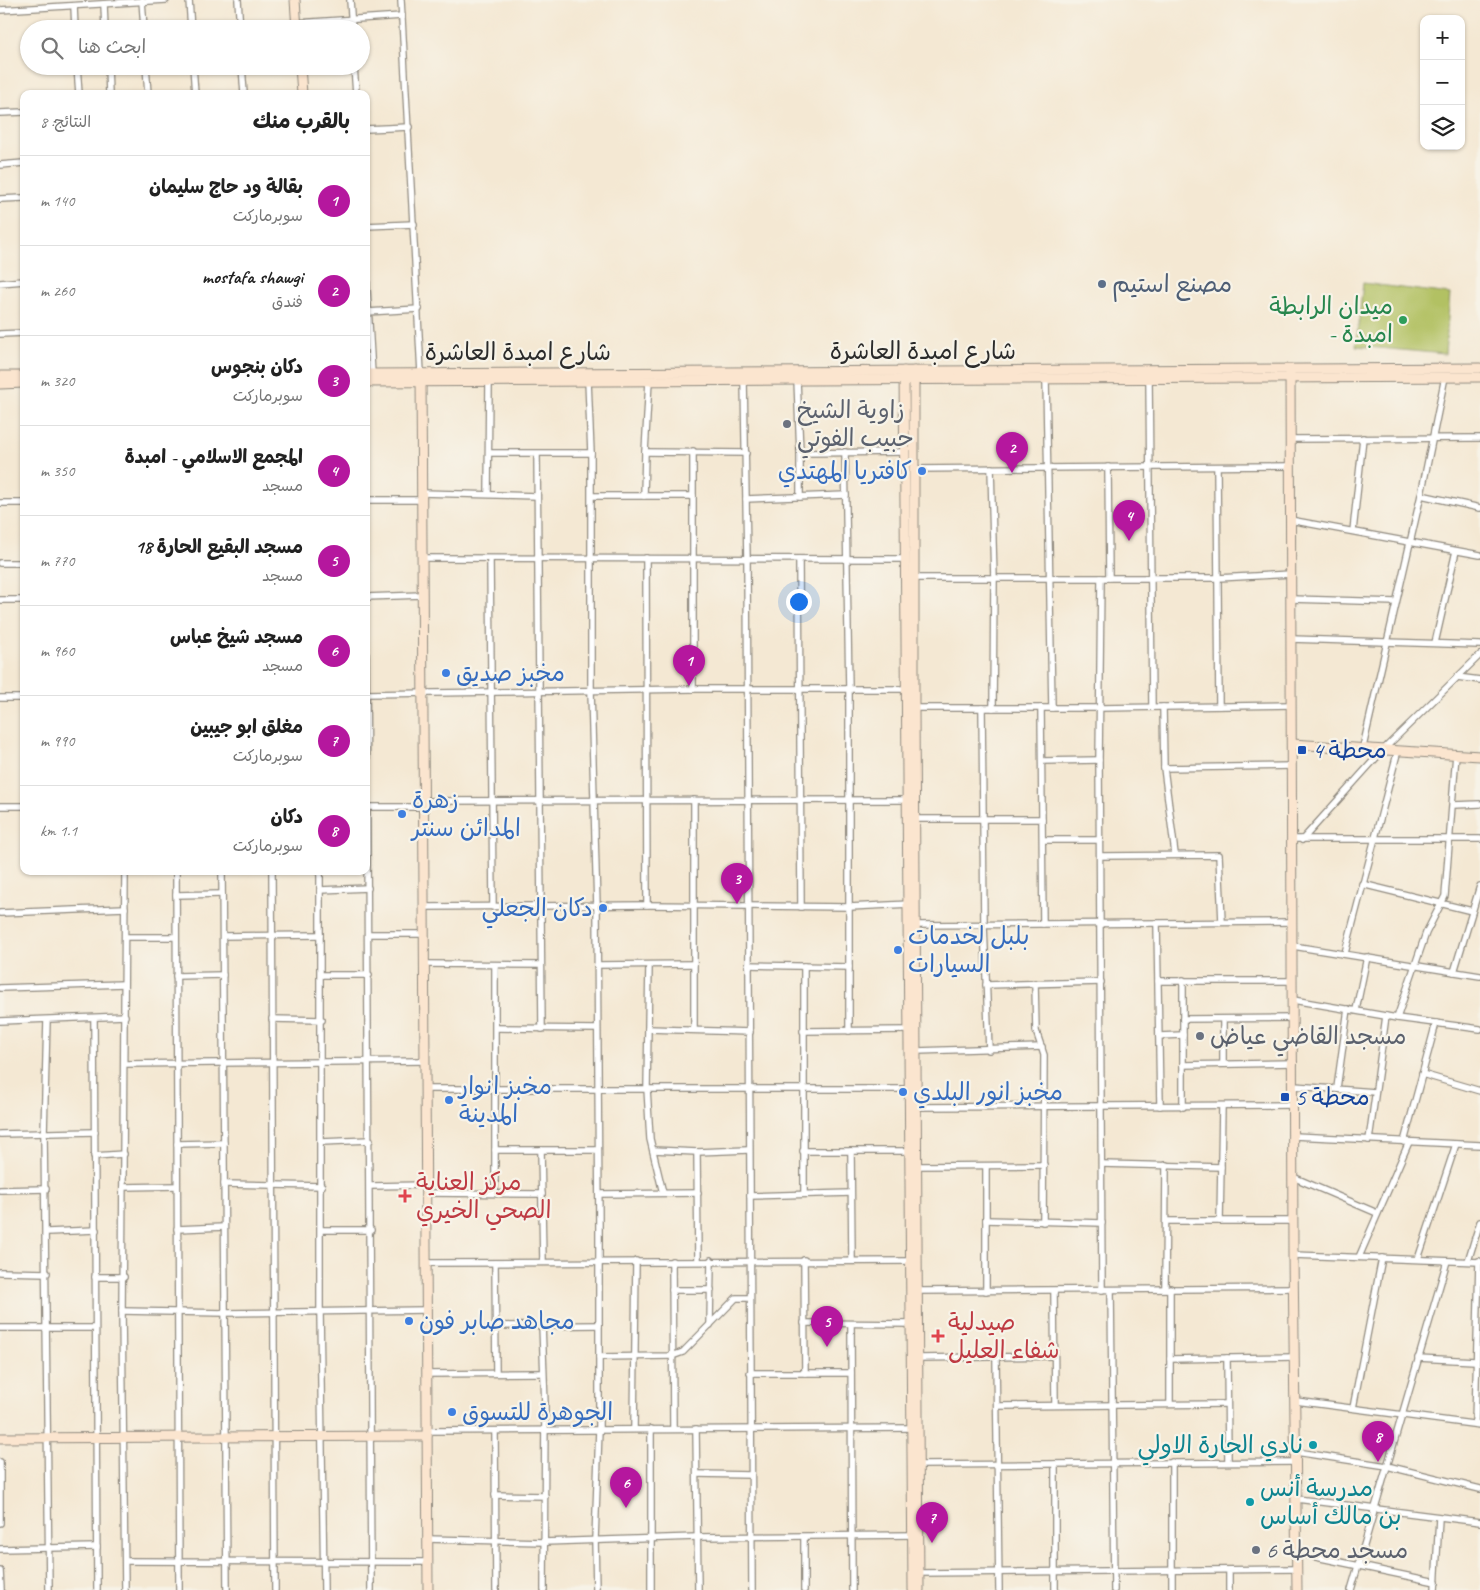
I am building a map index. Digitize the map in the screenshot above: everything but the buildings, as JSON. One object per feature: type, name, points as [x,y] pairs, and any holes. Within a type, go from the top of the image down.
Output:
[{"type":"main road","points":[[295,0],[297,20]]},
{"type":"main road","points":[[301,75],[302,90]]},
{"type":"main road","name":"شارع امبدة العاشرة","points":[[914,376],[1046,380],[1149,379],[1480,368]]},
{"type":"main road","name":"شارع امبدة العاشرة","points":[[370,382],[421,377],[879,370],[904,376]]},
{"type":"main road","name":"شارع امبدة العاشرة","points":[[370,374],[489,381],[797,380],[904,376],[1290,375],[1480,377]]},
{"type":"main road","points":[[1290,375],[1291,705],[1292,766],[1297,839],[1292,922],[1294,1063],[1293,1255],[1298,1590]]},
{"type":"main road","points":[[0,376],[20,376]]},
{"type":"main road","points":[[904,376],[910,708],[908,800],[912,904],[915,925],[917,1051],[913,1089]]},
{"type":"main road","points":[[914,376],[914,578],[909,610],[906,689],[910,708],[915,819],[909,1030],[917,1166],[911,1324],[919,1590]]},
{"type":"main road","points":[[421,377],[428,1590]]},
{"type":"main road","points":[[0,384],[20,383]]},
{"type":"main road","points":[[1292,744],[1480,756]]},
{"type":"main road","points":[[913,1107],[910,1150],[914,1261],[918,1291],[919,1358],[915,1428],[919,1464],[913,1590]]},
{"type":"main road","points":[[0,1438],[371,1437],[427,1433]]},
{"type":"street","points":[[45,0],[46,7]]},
{"type":"street","points":[[0,10],[166,0]]},
{"type":"street","points":[[189,0],[190,20]]},
{"type":"street","points":[[238,0],[239,20]]},
{"type":"street","points":[[350,0],[351,19]]},
{"type":"street","points":[[401,0],[420,308],[421,377]]},
{"type":"street","points":[[142,1],[143,20]]},
{"type":"street","points":[[104,4],[105,20]]},
{"type":"street","points":[[74,6],[75,20]]},
{"type":"street","points":[[343,20],[402,16]]},
{"type":"street","points":[[78,75],[79,90]]},
{"type":"street","points":[[108,75],[109,90]]},
{"type":"street","points":[[147,75],[148,90]]},
{"type":"street","points":[[194,75],[195,90]]},
{"type":"street","points":[[243,75],[244,90]]},
{"type":"street","points":[[355,75],[356,90]]},
{"type":"street","points":[[0,113],[20,112]]},
{"type":"street","points":[[370,129],[409,127]]},
{"type":"street","points":[[0,165],[20,163]]},
{"type":"street","points":[[0,199],[20,198]]},
{"type":"street","points":[[370,226],[414,224]]},
{"type":"street","points":[[0,283],[20,281]]},
{"type":"street","points":[[370,312],[420,308]]},
{"type":"street","points":[[0,334],[20,333]]},
{"type":"street","points":[[1362,747],[1421,495],[1445,377]]},
{"type":"street","points":[[1149,379],[1152,707]]},
{"type":"street","points":[[744,380],[747,559],[748,965],[750,1032],[748,1150],[751,1260],[752,1590]]},
{"type":"street","points":[[797,380],[800,497]]},
{"type":"street","points":[[1046,380],[1052,708]]},
{"type":"street","points":[[488,494],[490,453],[489,381]]},
{"type":"street","points":[[588,381],[592,496],[591,691],[597,907],[598,1029],[600,1429],[595,1540],[596,1590]]},
{"type":"street","points":[[644,496],[650,381]]},
{"type":"street","points":[[1353,531],[1363,438]]},
{"type":"street","points":[[1290,440],[1480,438]]},
{"type":"street","points":[[645,452],[746,453]]},
{"type":"street","points":[[693,689],[694,452]]},
{"type":"street","points":[[845,452],[849,690],[849,1031]]},
{"type":"street","points":[[800,453],[904,452]]},
{"type":"street","points":[[490,453],[591,453]]},
{"type":"street","points":[[537,454],[542,1029]]},
{"type":"street","points":[[914,469],[1290,466]]},
{"type":"street","points":[[1217,467],[1219,706]]},
{"type":"street","points":[[991,468],[994,579],[993,708]]},
{"type":"street","points":[[1108,468],[1109,578]]},
{"type":"street","points":[[370,500],[488,494],[537,496]]},
{"type":"street","points":[[746,499],[846,495]]},
{"type":"street","points":[[1421,495],[1480,508]]},
{"type":"street","points":[[592,496],[693,496]]},
{"type":"street","points":[[0,503],[20,503]]},
{"type":"street","points":[[1290,520],[1480,555]]},
{"type":"street","points":[[1435,643],[1456,551]]},
{"type":"street","points":[[422,558],[906,559]]},
{"type":"street","points":[[646,558],[648,690],[647,905]]},
{"type":"street","points":[[490,559],[493,907]]},
{"type":"street","points":[[799,559],[801,907]]},
{"type":"street","points":[[0,563],[20,563]]},
{"type":"street","points":[[914,578],[1218,578],[1291,574]]},
{"type":"street","points":[[1101,578],[1099,760],[1102,982],[1102,1290]]},
{"type":"street","points":[[370,597],[422,595]]},
{"type":"street","points":[[1291,599],[1396,602]]},
{"type":"street","points":[[0,600],[20,600]]},
{"type":"street","points":[[1291,639],[1480,645]]},
{"type":"street","points":[[1297,839],[1480,654]]},
{"type":"street","points":[[1457,677],[1480,680]]},
{"type":"street","points":[[370,694],[693,689],[906,689]]},
{"type":"street","points":[[0,698],[20,698]]},
{"type":"street","points":[[910,708],[1291,705]]},
{"type":"street","points":[[1163,707],[1164,768],[1174,854]]},
{"type":"street","points":[[982,708],[985,819],[984,925],[989,1050]]},
{"type":"street","points":[[1041,708],[1043,924]]},
{"type":"street","points":[[1345,953],[1398,750]]},
{"type":"street","points":[[1397,1018],[1429,926],[1442,904],[1446,892],[1456,754]]},
{"type":"street","points":[[1042,762],[1099,760]]},
{"type":"street","points":[[1164,768],[1292,766]]},
{"type":"street","points":[[694,800],[694,1030]]},
{"type":"street","points":[[370,807],[492,801],[594,802],[694,800],[747,802],[908,800]]},
{"type":"street","points":[[1453,805],[1480,804]]},
{"type":"street","points":[[0,806],[20,806]]},
{"type":"street","points":[[915,819],[1042,819]]},
{"type":"street","points":[[1297,839],[1480,839]]},
{"type":"street","points":[[1043,840],[1100,840]]},
{"type":"street","points":[[1100,856],[1219,855],[1222,922]]},
{"type":"street","points":[[125,875],[124,1277],[122,1310],[125,1590]]},
{"type":"street","points":[[176,875],[179,1590]]},
{"type":"street","points":[[222,875],[227,1590]]},
{"type":"street","points":[[272,875],[275,1590]]},
{"type":"street","points":[[320,875],[322,1020],[320,1312],[324,1590]]},
{"type":"street","points":[[368,875],[372,1590]]},
{"type":"street","points":[[1362,884],[1472,912]]},
{"type":"street","points":[[1454,972],[1480,886]]},
{"type":"street","points":[[320,890],[368,888]]},
{"type":"street","points":[[176,896],[222,894]]},
{"type":"street","points":[[425,907],[694,905],[849,907],[912,904]]},
{"type":"street","points":[[0,913],[124,908]]},
{"type":"street","points":[[915,925],[1292,922]]},
{"type":"street","points":[[1157,924],[1160,1106]]},
{"type":"street","points":[[368,934],[425,934]]},
{"type":"street","points":[[223,936],[320,935]]},
{"type":"street","points":[[125,937],[176,937]]},
{"type":"street","points":[[1293,946],[1480,976]]},
{"type":"street","points":[[1356,1010],[1367,957]]},
{"type":"street","points":[[425,964],[541,965]]},
{"type":"street","points":[[597,965],[694,964]]},
{"type":"street","points":[[495,965],[495,1193]]},
{"type":"street","points":[[649,965],[647,1088],[653,1150],[663,1194]]},
{"type":"street","points":[[748,965],[849,967]]},
{"type":"street","points":[[804,966],[804,1193]]},
{"type":"street","points":[[176,976],[223,975]]},
{"type":"street","points":[[321,975],[369,975]]},
{"type":"street","points":[[1182,980],[1183,1107]]},
{"type":"street","points":[[1158,981],[1293,981]]},
{"type":"street","points":[[986,985],[1102,982]]},
{"type":"street","points":[[1035,983],[1036,1031],[1044,1054],[1043,1222]]},
{"type":"street","points":[[0,988],[124,984]]},
{"type":"street","points":[[1293,1000],[1397,1018],[1480,1029]]},
{"type":"street","points":[[1337,1088],[1348,1009]]},
{"type":"street","points":[[0,1021],[125,1016]]},
{"type":"street","points":[[1369,1140],[1386,1016]]},
{"type":"street","points":[[94,1018],[97,1590]]},
{"type":"street","points":[[1183,1019],[1293,1018]]},
{"type":"street","points":[[272,1019],[322,1020]]},
{"type":"street","points":[[1224,1019],[1224,1064]]},
{"type":"street","points":[[47,1020],[44,1133],[47,1232],[49,1590]]},
{"type":"street","points":[[1359,1257],[1406,1142],[1436,1023]]},
{"type":"street","points":[[496,1028],[598,1029]]},
{"type":"street","points":[[648,1029],[750,1032]]},
{"type":"street","points":[[803,1031],[909,1030]]},
{"type":"street","points":[[1159,1036],[1183,1035]]},
{"type":"street","points":[[917,1051],[989,1050],[1042,1046]]},
{"type":"street","points":[[124,1064],[425,1060]]},
{"type":"street","points":[[1183,1065],[1294,1063]]},
{"type":"street","points":[[1422,1074],[1480,1091]]},
{"type":"street","points":[[1294,1086],[1375,1092]]},
{"type":"street","points":[[426,1090],[598,1088],[913,1089]]},
{"type":"street","points":[[913,1107],[1044,1108],[1294,1105]]},
{"type":"street","points":[[1220,1221],[1222,1106]]},
{"type":"street","points":[[0,1134],[95,1132]]},
{"type":"street","points":[[1294,1136],[1480,1145]]},
{"type":"street","points":[[321,1142],[370,1140]]},
{"type":"street","points":[[177,1144],[224,1143]]},
{"type":"street","points":[[1418,1259],[1456,1144]]},
{"type":"street","points":[[495,1150],[598,1150]]},
{"type":"street","points":[[541,1150],[543,1262]]},
{"type":"street","points":[[653,1150],[697,1152],[748,1150]]},
{"type":"street","points":[[803,1151],[910,1150]]},
{"type":"street","points":[[850,1151],[852,1260]]},
{"type":"street","points":[[697,1152],[698,1260]]},
{"type":"street","points":[[94,1156],[124,1154]]},
{"type":"street","points":[[1102,1164],[1221,1167]]},
{"type":"street","points":[[917,1166],[1044,1165]]},
{"type":"street","points":[[1166,1165],[1170,1404]]},
{"type":"street","points":[[986,1166],[986,1291]]},
{"type":"street","points":[[1293,1177],[1377,1213]]},
{"type":"street","points":[[224,1184],[322,1186]]},
{"type":"street","points":[[124,1187],[177,1186]]},
{"type":"street","points":[[371,1186],[542,1194]]},
{"type":"street","points":[[0,1190],[46,1189]]},
{"type":"street","points":[[599,1194],[698,1192]]},
{"type":"street","points":[[750,1196],[851,1192]]},
{"type":"street","points":[[986,1220],[1102,1223]]},
{"type":"street","points":[[1166,1221],[1293,1221]]},
{"type":"street","points":[[1468,1261],[1480,1222]]},
{"type":"street","points":[[177,1229],[224,1227]]},
{"type":"street","points":[[47,1232],[96,1230]]},
{"type":"street","points":[[322,1230],[371,1230]]},
{"type":"street","points":[[1293,1255],[1480,1262],[1475,1361],[1477,1425],[1296,1401]]},
{"type":"street","points":[[1353,1408],[1382,1258]]},
{"type":"street","points":[[426,1263],[698,1260],[914,1261]]},
{"type":"street","points":[[710,1325],[711,1260]]},
{"type":"street","points":[[804,1260],[805,1372]]},
{"type":"street","points":[[634,1429],[636,1261]]},
{"type":"street","points":[[672,1261],[672,1429]]},
{"type":"street","points":[[1351,1590],[1447,1261]]},
{"type":"street","points":[[495,1263],[496,1373]]},
{"type":"street","points":[[0,1272],[47,1272]]},
{"type":"street","points":[[94,1277],[124,1277]]},
{"type":"street","points":[[918,1291],[1294,1288]]},
{"type":"street","points":[[672,1290],[711,1290]]},
{"type":"street","points":[[1112,1290],[1114,1590]]},
{"type":"street","points":[[1054,1291],[1055,1405]]},
{"type":"street","points":[[599,1357],[672,1356],[683,1352],[736,1298],[750,1298]]},
{"type":"street","points":[[122,1310],[225,1313],[425,1310]]},
{"type":"street","points":[[496,1326],[599,1324]]},
{"type":"street","points":[[804,1324],[911,1324]]},
{"type":"street","points":[[851,1324],[852,1590]]},
{"type":"street","points":[[542,1325],[545,1431],[544,1590]]},
{"type":"street","points":[[0,1328],[96,1328]]},
{"type":"street","points":[[919,1358],[1054,1356]]},
{"type":"street","points":[[1170,1359],[1295,1357]]},
{"type":"street","points":[[996,1358],[999,1590]]},
{"type":"street","points":[[1227,1358],[1228,1462]]},
{"type":"street","points":[[1418,1358],[1475,1361]]},
{"type":"street","points":[[427,1374],[542,1373]]},
{"type":"street","points":[[750,1373],[852,1373]]},
{"type":"street","points":[[998,1406],[1227,1404]]},
{"type":"street","points":[[427,1433],[600,1429],[915,1428]]},
{"type":"street","points":[[651,1429],[651,1590]]},
{"type":"street","points":[[696,1429],[698,1590]]},
{"type":"street","points":[[495,1431],[496,1590]]},
{"type":"street","points":[[1296,1452],[1387,1466],[1480,1489]]},
{"type":"street","points":[[0,1462],[0,1523]]},
{"type":"street","points":[[1172,1462],[1172,1590]]},
{"type":"street","points":[[919,1464],[1297,1462]]},
{"type":"street","points":[[1055,1464],[1055,1590]]},
{"type":"street","points":[[697,1474],[752,1475]]},
{"type":"street","points":[[495,1495],[545,1496]]},
{"type":"street","points":[[1297,1499],[1480,1522]]},
{"type":"street","points":[[1435,1590],[1439,1518]]},
{"type":"street","points":[[427,1539],[544,1542],[697,1537],[916,1535]]},
{"type":"street","points":[[804,1537],[804,1590]]},
{"type":"street","points":[[0,1549],[97,1547]]},
{"type":"street","points":[[1297,1553],[1436,1582]]},
{"type":"street","points":[[125,1561],[427,1562]]},
{"type":"street","points":[[919,1573],[998,1574],[1298,1569]]},
{"type":"street","points":[[1229,1570],[1229,1590]]},
{"type":"street","points":[[0,1571],[0,1590]]},
{"type":"green space","name":"ميدان الرابطة - امبدة","points":[[1363,283],[1450,294],[1445,354],[1356,346]]},
{"type":"place","name":"مصنع استيم","points":[[1102,284]]},
{"type":"place","name":"ميدان الرابطة - امبدة","points":[[1403,320]]},
{"type":"place","name":"زاوية الشيخ حبيب الفوتي","points":[[787,424]]},
{"type":"place","name":"كافتريا المهتدي","points":[[922,471]]},
{"type":"place","name":"mostafa shawgi","points":[[1012,473]]},
{"type":"place","name":"المجمع الاسلامي - امبدة","points":[[1129,541]]},
{"type":"place","name":"مخبز صديق","points":[[446,673]]},
{"type":"place","name":"بقالة ود حاج سليمان","points":[[689,686]]},
{"type":"place","name":"محطة 4","points":[[1302,750]]},
{"type":"place","name":"زهرة المدائن سنتر","points":[[402,814]]},
{"type":"place","name":"دكان بنجوس","points":[[737,904]]},
{"type":"place","name":"دكان الجعلي","points":[[603,908]]},
{"type":"place","name":"بلبل لخدمات السيارات","points":[[898,950]]},
{"type":"place","name":"مسجد القاضي عياض","points":[[1200,1036]]},
{"type":"place","name":"مخبز انور البلدي","points":[[903,1092]]},
{"type":"place","name":"محطة 5","points":[[1285,1097]]},
{"type":"place","name":"مخبز انوار المدينة","points":[[449,1100]]},
{"type":"place","name":"مركز العناية الصحي الخيري","points":[[405,1196]]},
{"type":"place","name":"مجاهد صابر فون","points":[[409,1321]]},
{"type":"place","name":"صيدلية شفاء العليل","points":[[938,1336]]},
{"type":"place","name":"مسجد البقيع الحارة 18","points":[[827,1347]]},
{"type":"place","name":"الجوهرة للتسوق","points":[[452,1412]]},
{"type":"place","name":"نادي الحارة الاولي","points":[[1313,1445]]},
{"type":"place","name":"دكان","points":[[1378,1462]]},
{"type":"place","name":"مدرسة أنس بن مالك أساس","points":[[1250,1502]]},
{"type":"place","name":"مسجد شيخ عباس","points":[[626,1508]]},
{"type":"place","name":"مغلق ابو جيبين","points":[[932,1543]]},
{"type":"place","name":"مسجد محطة 6","points":[[1256,1550]]}]
